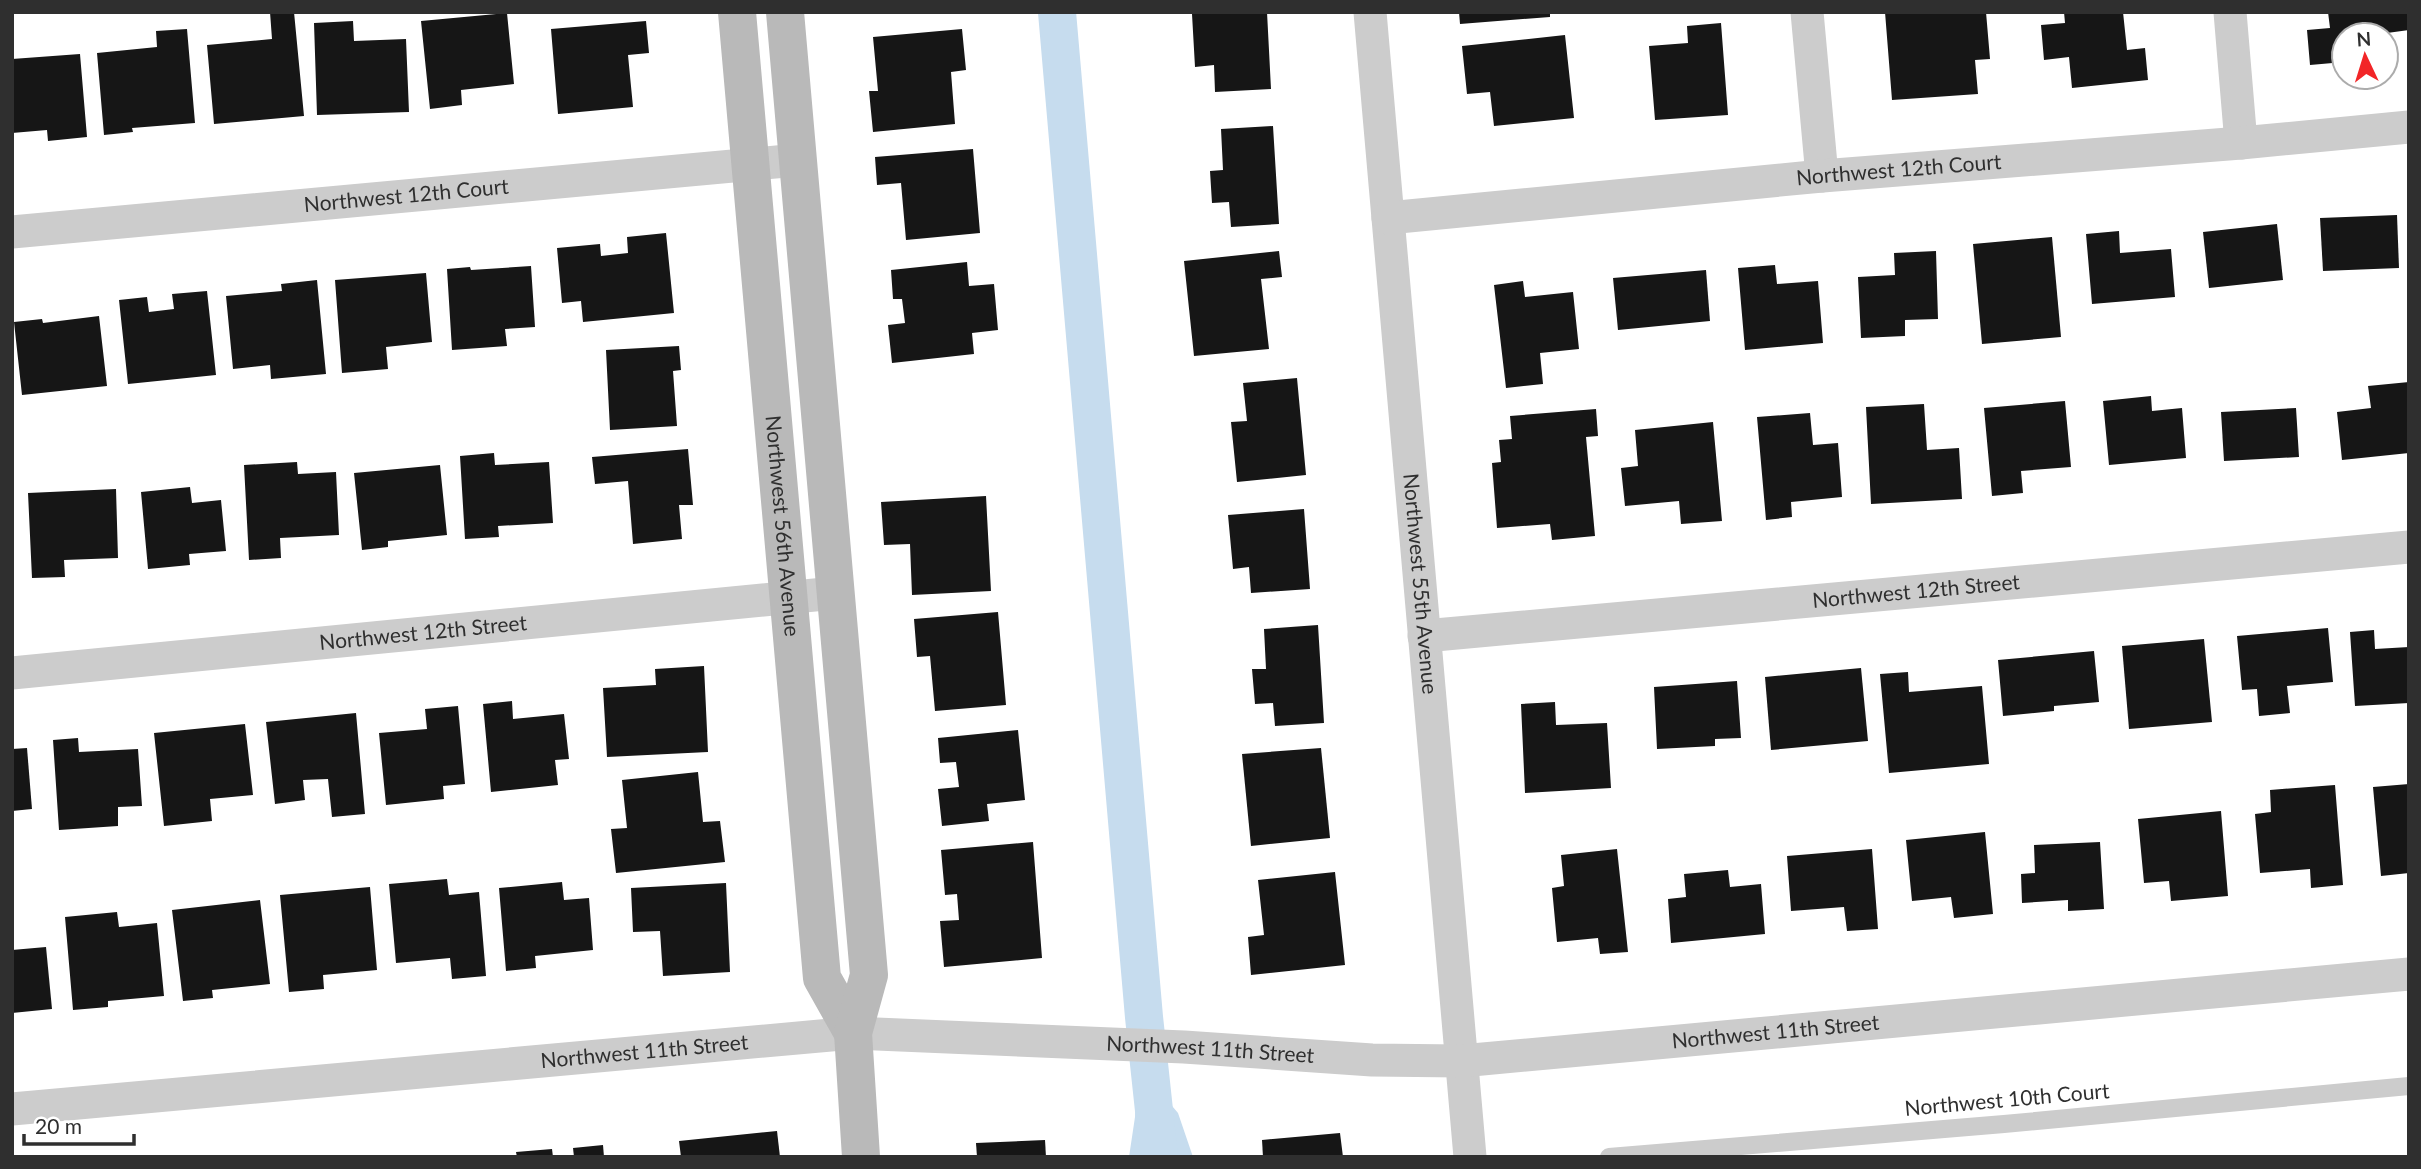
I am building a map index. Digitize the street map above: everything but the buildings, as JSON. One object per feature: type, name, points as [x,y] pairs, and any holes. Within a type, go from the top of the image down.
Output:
[{"type":"street","name":"Northwest 56th Avenue","points":[[737,12],[822,978],[853,1033]]},
{"type":"street","name":"Northwest 56th Avenue","points":[[785,12],[869,975],[853,1033],[861,1157]]},
{"type":"street","name":"Northwest 55th Avenue","points":[[1370,12],[1470,1157]]},
{"type":"street","points":[[1808,12],[1822,176]]},
{"type":"street","points":[[2230,12],[2241,143]]},
{"type":"street","name":"Northwest 12th Court","points":[[1388,218],[1822,176],[2409,127]]},
{"type":"street","name":"Northwest 12th Court","points":[[12,232],[798,160]]},
{"type":"street","name":"Northwest 12th Street","points":[[1424,636],[2409,547]]},
{"type":"street","name":"Northwest 12th Street","points":[[12,673],[835,593]]},
{"type":"street","name":"Northwest 11th Street","points":[[12,1109],[853,1033],[1184,1047],[1372,1060],[1461,1061],[2409,974]]},
{"type":"lane","name":"Northwest 10th Court","points":[[1609,1157],[1682,1154],[2409,1086]]},
{"type":"water","points":[[1144,1072],[1156,1072],[1165,1080],[1167,1100],[1178,1113],[1193,1157],[1129,1157],[1135,1117],[1136,1082]]},
{"type":"waterway","points":[[1057,12],[1144,1017],[1159,1157]]}]
